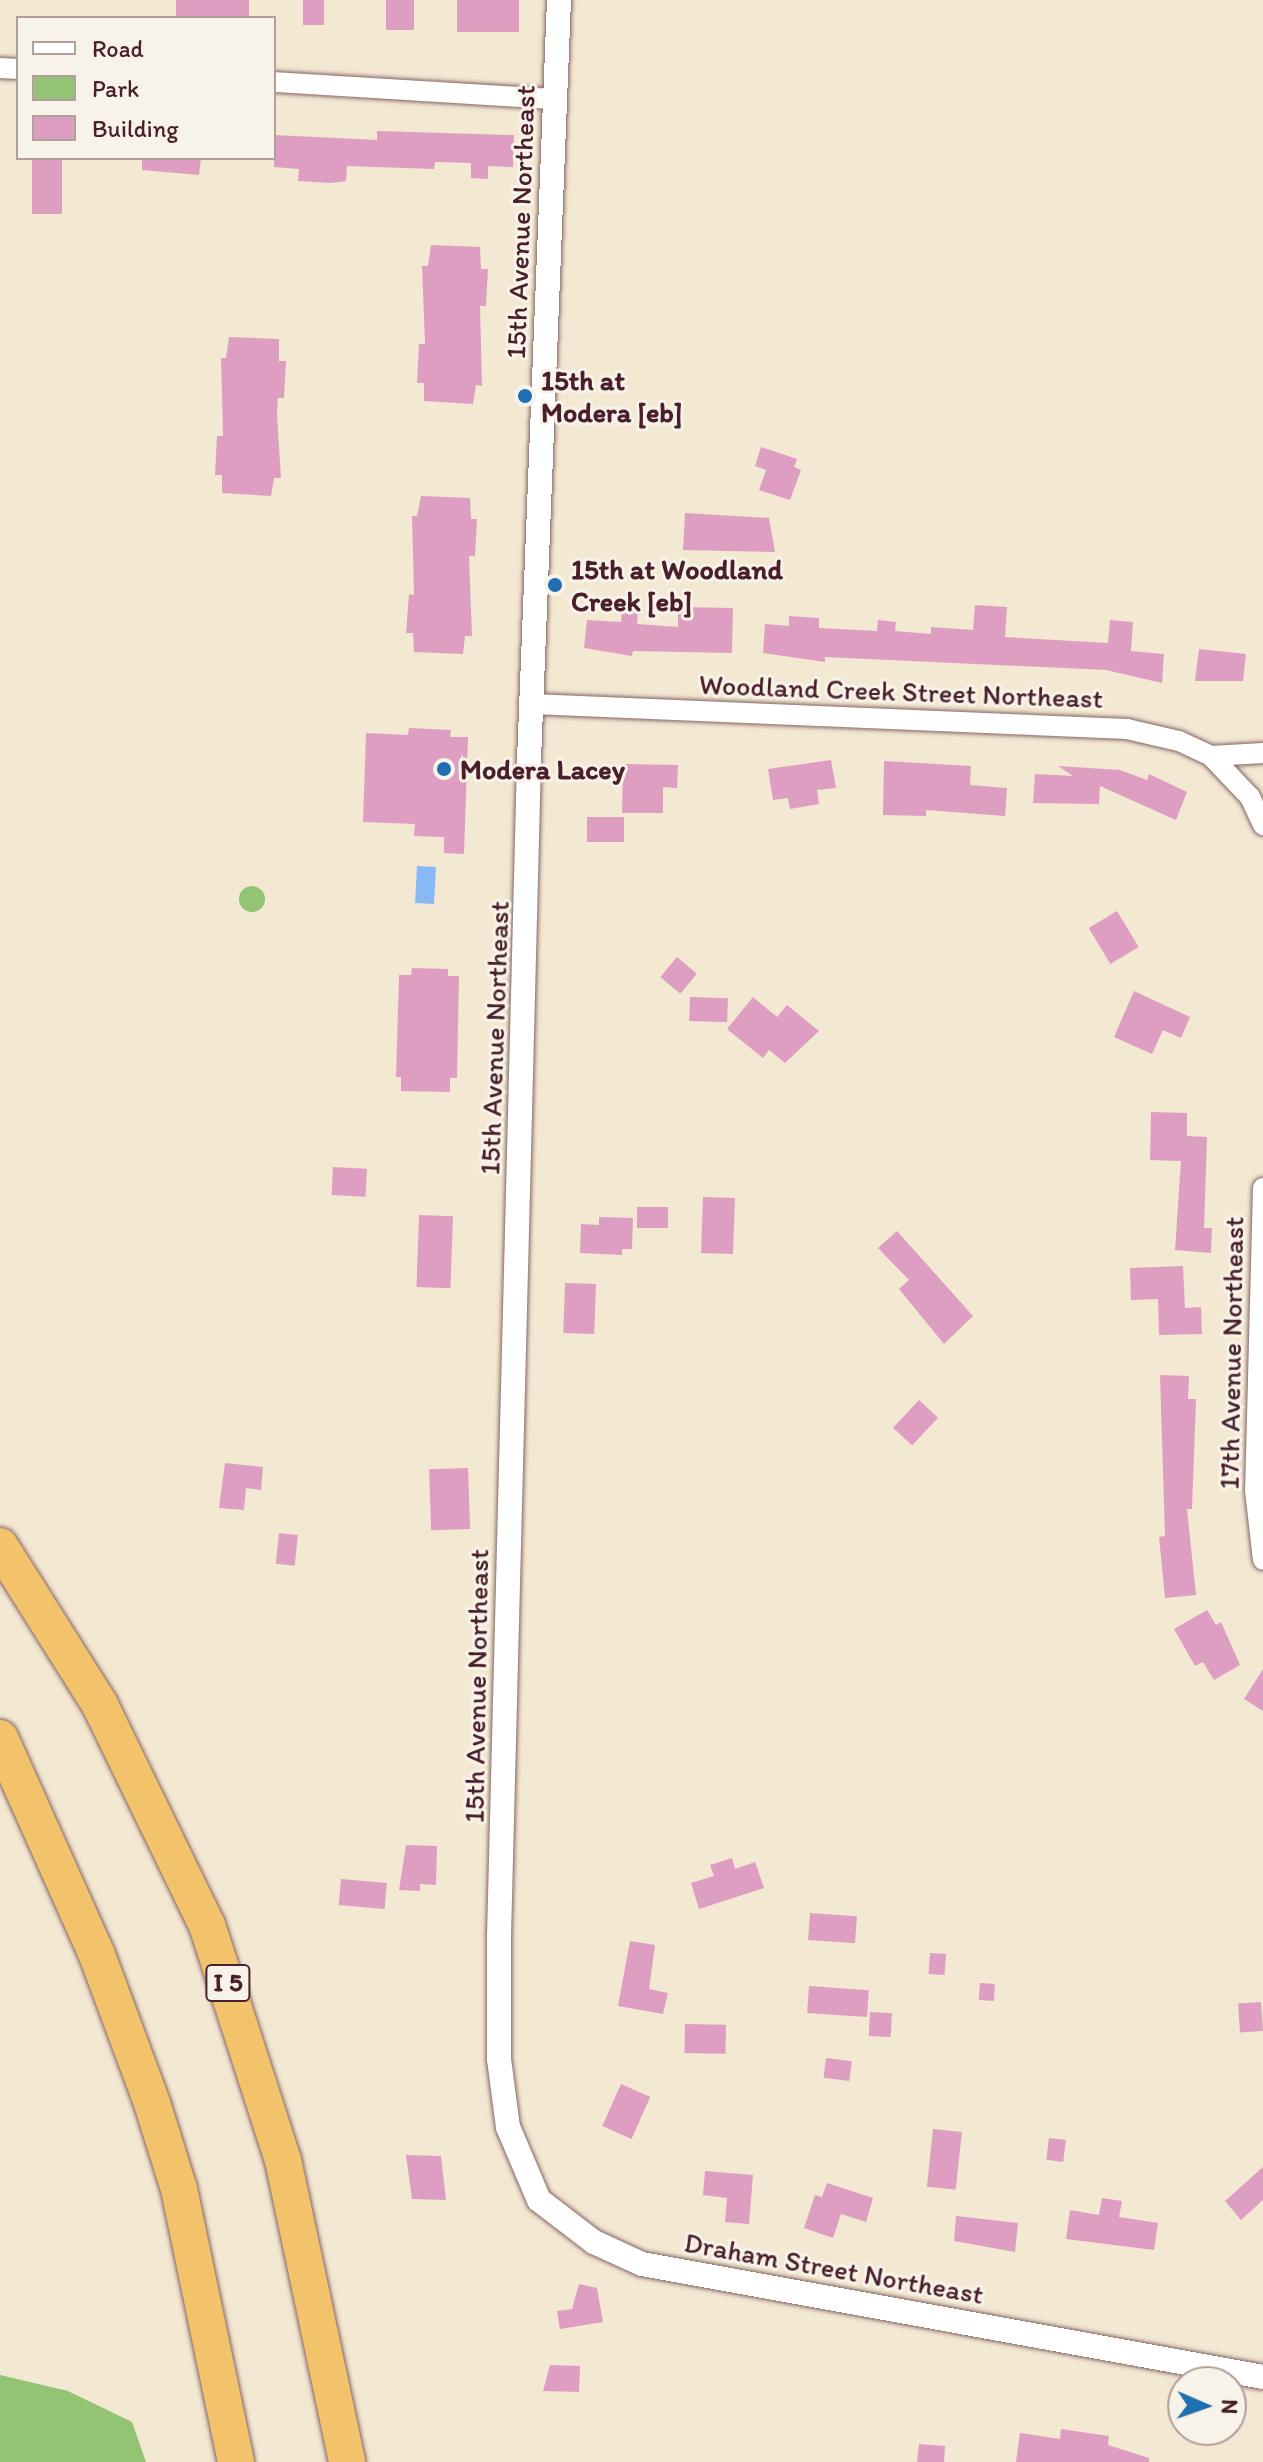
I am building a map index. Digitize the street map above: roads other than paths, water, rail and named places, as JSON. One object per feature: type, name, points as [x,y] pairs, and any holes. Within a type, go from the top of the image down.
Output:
[{"type":"highway","name":"I 5","points":[[0,1546],[100,1705],[207,1925],[283,2160],[347,2462]]},
{"type":"highway","points":[[0,1738],[73,1896],[152,2103],[179,2189],[236,2462]]},
{"type":"street","name":"15th Avenue Northeast","points":[[500,2078],[499,1937],[532,704],[559,0]]},
{"type":"street","points":[[276,82],[554,99]]},
{"type":"street","name":"Woodland Creek Street Northeast","points":[[532,704],[1127,729],[1179,741],[1211,756],[1263,753]]},
{"type":"street","points":[[1211,756],[1250,797],[1263,825]]},
{"type":"street","name":"17th Avenue Northeast","points":[[1263,1188],[1256,1520],[1263,1560]]},
{"type":"street","name":"Draham Street Northeast","points":[[500,2078],[508,2127],[531,2189],[558,2217],[610,2252],[699,2278],[1263,2377]]},
{"type":"water","points":[[417,866],[436,867],[434,904],[415,903]]},
{"type":"place","name":"15th at Modera [eb]","points":[[525,396]]},
{"type":"place","name":"15th at Woodland Creek [eb]","points":[[555,585]]},
{"type":"place","name":"Modera Lacey","points":[[444,769]]}]
